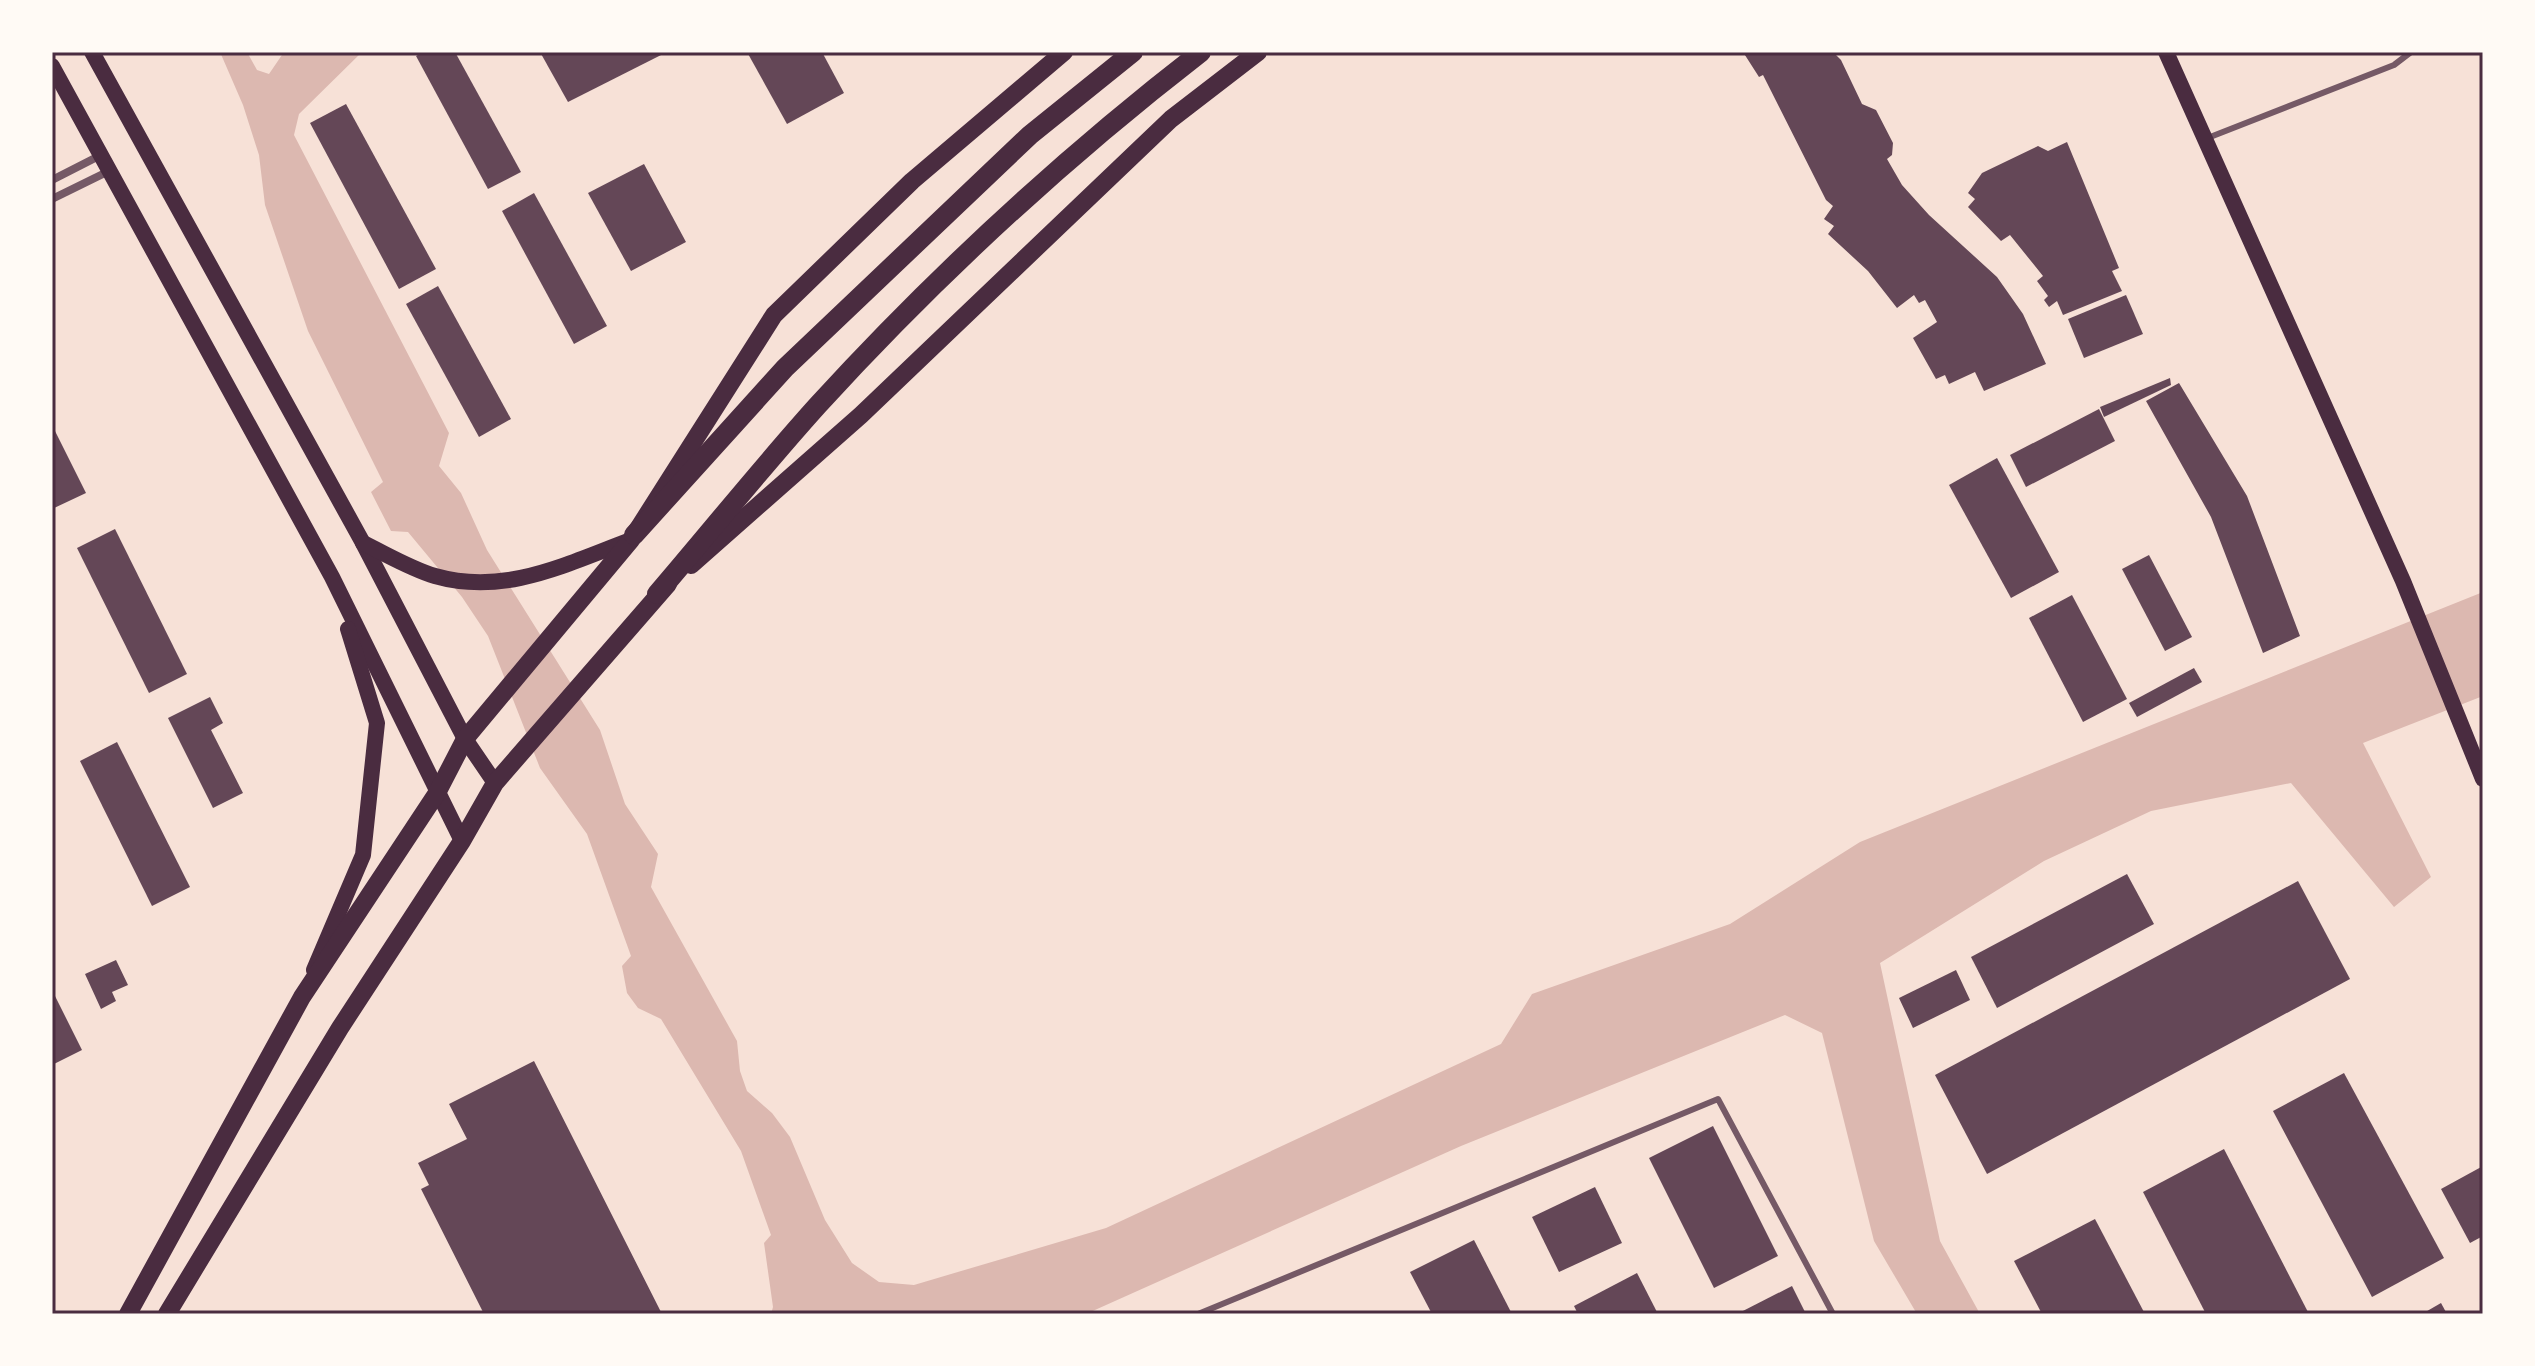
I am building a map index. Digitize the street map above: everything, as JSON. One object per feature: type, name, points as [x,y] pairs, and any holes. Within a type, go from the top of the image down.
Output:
[{"type":"highway","points":[[632,538],[785,368],[1030,135],[1133,52]]},
{"type":"highway","points":[[657,594],[819,405],[1061,164],[1201,52]]},
{"type":"main road","points":[[92,52],[363,543],[465,739],[495,783]]},
{"type":"main road","points":[[128,1314],[302,997],[437,793],[465,739],[632,538],[774,315],[912,181],[1064,52]]},
{"type":"main road","points":[[167,1314],[340,1028],[462,841],[495,783],[657,594],[861,415],[1171,119],[1258,52]]},
{"type":"main road","points":[[2166,52],[2403,581],[2483,779]]},
{"type":"main road","points":[[52,66],[332,577],[462,841]]},
{"type":"main road","points":[[363,543],[433,576],[498,584],[533,577],[632,538]]},
{"type":"main road","points":[[302,997],[363,855],[377,723],[332,577]]},
{"type":"street","points":[[52,180],[101,155]]},
{"type":"street","points":[[52,199],[109,171]]},
{"type":"lane","points":[[2205,139],[2394,65],[2411,52]]},
{"type":"lane","points":[[1198,1314],[1718,1099],[1833,1314]]},
{"type":"shaded area","points":[[220,52],[247,52],[257,70],[269,74],[284,52],[362,52],[299,114],[294,135],[449,433],[439,466],[461,493],[487,550],[600,730],[625,804],[658,854],[651,887],[737,1041],[740,1071],[747,1091],[772,1113],[790,1137],[825,1220],[852,1263],[879,1282],[914,1285],[1106,1228],[1501,1044],[1532,994],[1730,924],[1860,842],[2483,592],[2483,696],[2363,743],[2431,877],[2394,907],[2291,783],[2151,811],[2044,861],[1880,963],[1940,1241],[1980,1314],[1917,1314],[1874,1241],[1822,1033],[1785,1015],[1461,1146],[1086,1314],[771,1314],[773,1307],[764,1243],[771,1235],[741,1151],[661,1019],[638,1008],[627,993],[622,966],[631,956],[587,834],[540,768],[488,636],[462,597],[408,532],[391,531],[371,492],[383,482],[308,331],[265,205],[259,155],[243,105]]},
{"type":"building","points":[[423,52],[455,52],[521,172],[488,189],[416,56]]},
{"type":"building","points":[[540,52],[667,52],[568,102]]},
{"type":"building","points":[[747,52],[822,52],[844,93],[787,124]]},
{"type":"building","points":[[1743,52],[1833,52],[1841,60],[1862,104],[1876,110],[1893,143],[1892,155],[1887,159],[1902,185],[1929,215],[1997,277],[2023,314],[2046,364],[1984,391],[1975,372],[1949,384],[1945,375],[1936,379],[1913,338],[1937,322],[1925,300],[1919,303],[1914,295],[1897,308],[1868,271],[1828,234],[1834,226],[1824,219],[1833,206],[1826,200],[1763,75],[1759,77]]},
{"type":"building","points":[[346,104],[436,269],[399,289],[310,123]]},
{"type":"building","points":[[2067,142],[2119,268],[2112,271],[2122,291],[2063,315],[2057,301],[2049,307],[2044,300],[2048,296],[2037,281],[2043,276],[2010,235],[2001,241],[1968,207],[1975,199],[1968,193],[1982,173],[2038,146],[2048,151]]},
{"type":"building","points":[[644,164],[686,242],[631,271],[588,193]]},
{"type":"building","points":[[534,193],[607,326],[574,344],[502,211]]},
{"type":"building","points":[[438,286],[511,419],[479,437],[406,304]]},
{"type":"building","points":[[2126,295],[2143,334],[2084,358],[2068,319]]},
{"type":"building","points":[[2170,378],[2171,385],[2104,417],[2100,407]]},
{"type":"building","points":[[2179,383],[2247,496],[2300,636],[2263,653],[2211,517],[2146,401]]},
{"type":"building","points":[[2099,409],[2115,441],[2026,487],[2010,455]]},
{"type":"building","points":[[52,425],[86,493],[52,509]]},
{"type":"building","points":[[1997,458],[2059,572],[2011,598],[1949,485]]},
{"type":"building","points":[[115,529],[187,674],[149,693],[77,548]]},
{"type":"building","points":[[2149,555],[2192,637],[2165,651],[2122,569]]},
{"type":"building","points":[[2072,595],[2127,699],[2083,722],[2029,618]]},
{"type":"building","points":[[2194,668],[2202,682],[2137,717],[2129,703]]},
{"type":"building","points":[[210,697],[223,723],[211,730],[243,793],[213,808],[168,718]]},
{"type":"building","points":[[117,742],[190,887],[152,906],[80,761]]},
{"type":"building","points":[[2127,874],[2154,924],[1997,1008],[1971,957]]},
{"type":"building","points":[[2298,881],[2350,979],[1987,1174],[1935,1075]]},
{"type":"building","points":[[116,960],[128,985],[112,992],[116,1001],[101,1009],[85,974]]},
{"type":"building","points":[[1956,970],[1970,1000],[1913,1028],[1899,998]]},
{"type":"building","points":[[52,990],[82,1050],[52,1065]]},
{"type":"building","points":[[534,1061],[662,1314],[484,1314],[421,1189],[429,1185],[418,1163],[467,1139],[449,1104]]},
{"type":"building","points":[[2344,1073],[2444,1258],[2372,1297],[2273,1111]]},
{"type":"building","points":[[1713,1126],[1778,1256],[1714,1288],[1649,1158]]},
{"type":"building","points":[[2224,1149],[2309,1314],[2206,1314],[2143,1192]]},
{"type":"building","points":[[2483,1166],[2483,1236],[2470,1243],[2441,1189]]},
{"type":"building","points":[[1595,1187],[1622,1243],[1559,1272],[1532,1217]]},
{"type":"building","points":[[2095,1219],[2145,1314],[2042,1314],[2014,1261]]},
{"type":"building","points":[[1474,1240],[1512,1314],[1432,1314],[1410,1272]]},
{"type":"building","points":[[1637,1273],[1658,1314],[1578,1314],[1574,1306]]},
{"type":"building","points":[[1792,1286],[1806,1314],[1737,1314]]},
{"type":"building","points":[[2441,1303],[2447,1314],[2422,1314]]}]
